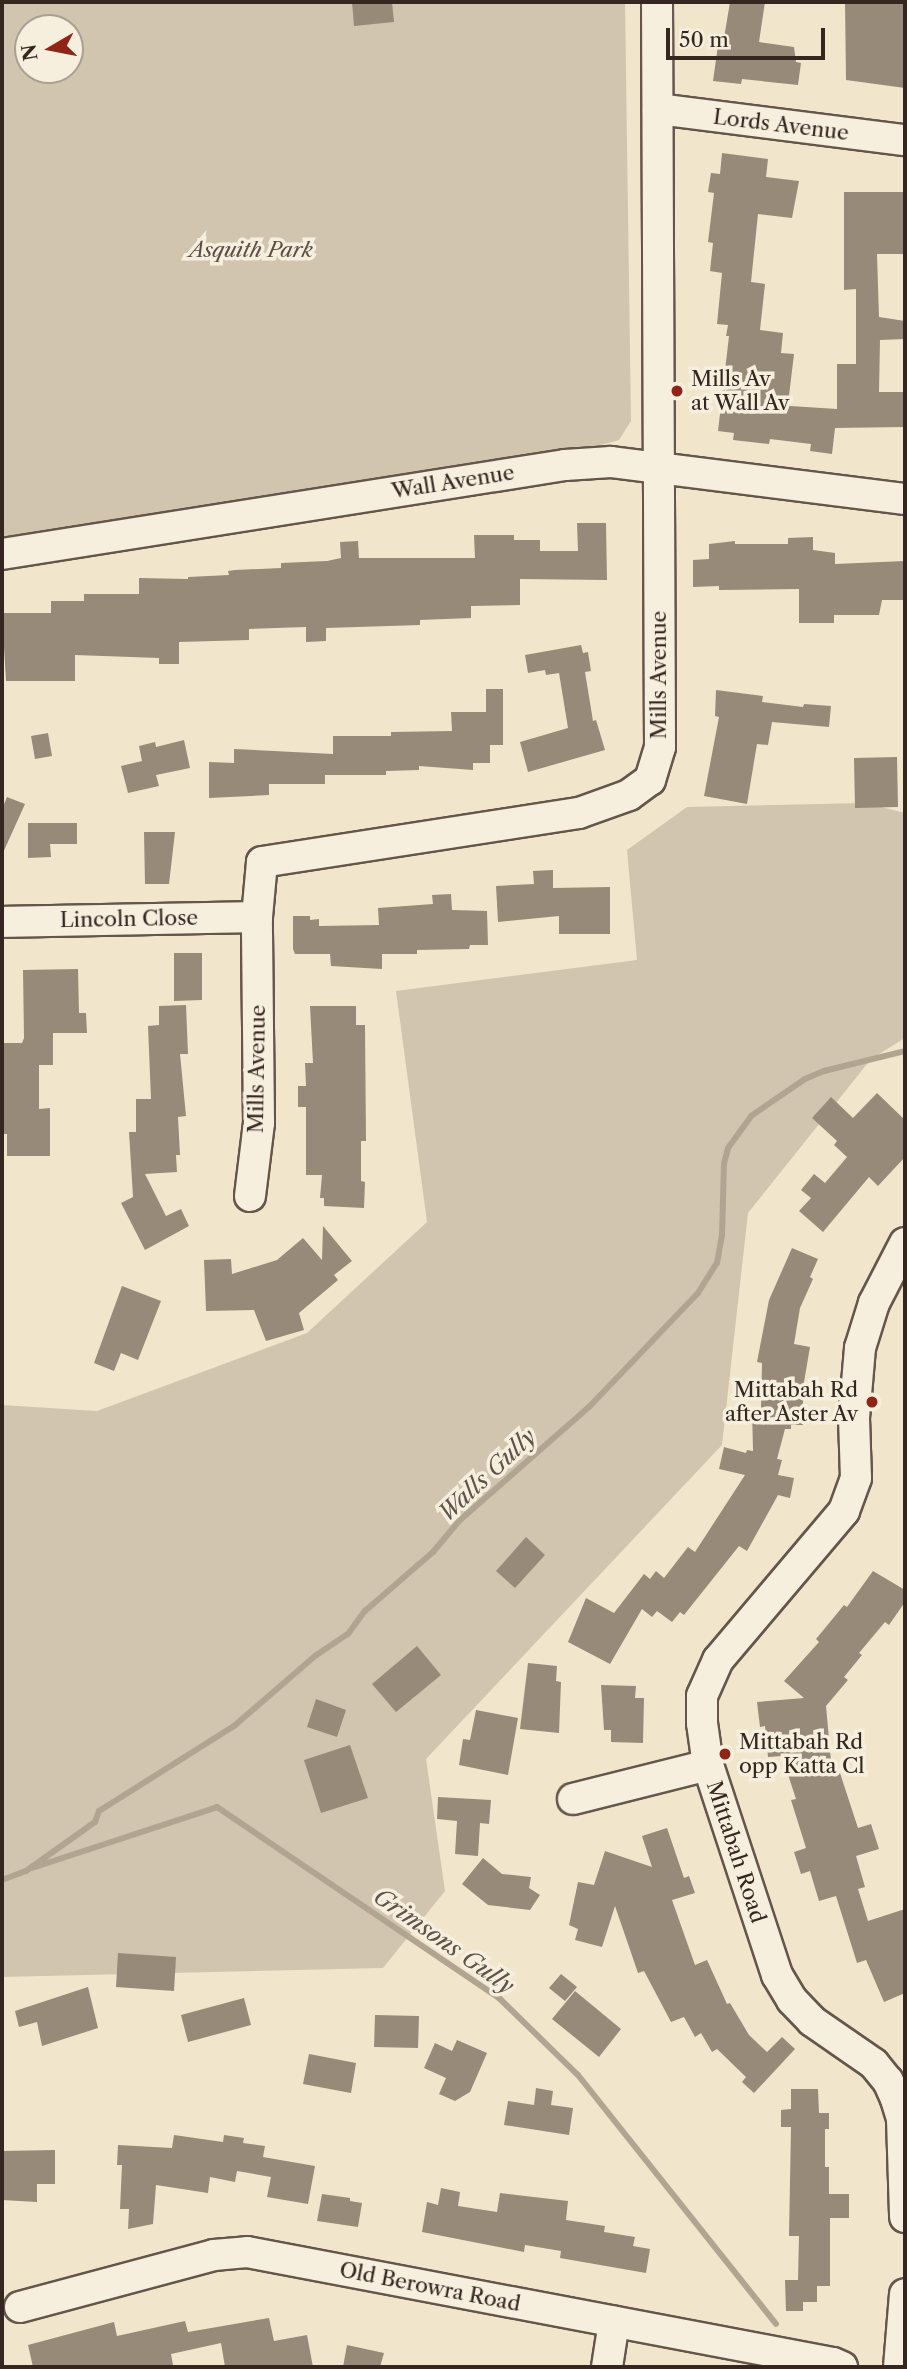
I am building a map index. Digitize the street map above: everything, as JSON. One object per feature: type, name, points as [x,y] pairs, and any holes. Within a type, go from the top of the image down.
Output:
[{"type":"street","name":"Mills Avenue","points":[[250,1196],[259,1123],[257,917],[262,862],[579,813],[629,795],[650,780],[660,747],[657,2]]},
{"type":"street","name":"Lords Avenue","points":[[657,109],[905,140]]},
{"type":"street","name":"Wall Avenue","points":[[2,554],[565,465],[611,462],[905,499]]},
{"type":"street","name":"Lincoln Close","points":[[2,922],[257,917]]},
{"type":"street","name":"Mittabah Road","points":[[905,1243],[874,1303],[860,1348],[854,1418],[856,1478],[844,1511],[824,1539],[718,1660],[702,1696],[702,1723],[708,1765],[777,1975],[792,2000],[813,2021],[874,2064],[888,2081],[896,2099],[902,2119],[905,2217]]},
{"type":"street","points":[[573,1799],[708,1765]]},
{"type":"street","name":"Old Berowra Road","points":[[20,2306],[214,2255],[247,2252],[834,2362],[842,2367]]},
{"type":"street","points":[[899,2367],[905,2294]]},
{"type":"street","points":[[607,2367],[614,2322]]},
{"type":"green space","name":"Asquith Park","points":[[2,2],[625,2],[631,421],[619,440],[597,446],[2,540]]},
{"type":"green space","points":[[865,803],[905,813],[905,1038],[871,1059],[748,1213],[722,1445],[426,1759],[445,1891],[383,1968],[2,1977],[2,1405],[97,1411],[307,1333],[427,1222],[396,991],[637,960],[627,850],[687,807]]},
{"type":"building","points":[[352,2],[392,2],[394,22],[354,26]]},
{"type":"building","points":[[730,2],[765,2],[759,42],[794,47],[796,62],[801,63],[798,85],[742,79],[741,84],[713,81],[719,38],[724,38]]},
{"type":"building","points":[[845,2],[905,2],[905,88],[846,80]]},
{"type":"building","points":[[722,153],[768,159],[766,177],[799,181],[792,218],[758,214],[751,282],[765,284],[760,330],[783,333],[781,353],[794,354],[788,404],[790,406],[837,409],[837,364],[856,364],[856,289],[844,290],[844,192],[905,192],[905,254],[877,254],[879,317],[905,321],[905,339],[880,340],[879,392],[905,392],[905,427],[835,428],[832,454],[810,451],[811,444],[770,439],[769,444],[733,440],[734,433],[718,431],[729,336],[726,336],[728,325],[717,324],[722,273],[710,271],[713,243],[708,242],[714,193],[708,192],[711,173],[720,174]]},
{"type":"building","points":[[577,523],[606,523],[607,580],[520,579],[520,605],[471,606],[471,618],[420,620],[420,625],[326,628],[326,641],[306,642],[306,627],[249,629],[249,640],[179,642],[179,664],[159,664],[159,658],[75,655],[75,681],[6,681],[2,613],[51,613],[51,601],[84,601],[84,594],[139,594],[139,578],[188,579],[229,575],[228,571],[235,570],[281,568],[281,563],[327,561],[341,558],[340,542],[358,541],[359,558],[475,558],[474,535],[514,535],[514,540],[540,540],[540,551],[578,551]]},
{"type":"building","points":[[813,537],[813,550],[835,553],[835,564],[905,561],[905,600],[882,600],[879,615],[834,615],[834,623],[799,623],[799,589],[719,590],[719,586],[693,587],[693,560],[709,559],[709,544],[735,541],[735,544],[788,544],[788,538]]},
{"type":"building","points":[[581,645],[583,653],[588,652],[591,671],[585,672],[593,721],[596,720],[605,750],[528,772],[520,742],[568,728],[559,673],[546,675],[545,670],[528,673],[525,655]]},
{"type":"building","points":[[486,689],[503,689],[503,745],[490,745],[490,763],[473,763],[473,770],[419,766],[419,770],[386,771],[386,775],[325,775],[325,784],[269,784],[269,795],[209,798],[209,762],[234,763],[234,749],[333,754],[333,736],[391,736],[391,732],[452,731],[451,712],[486,712]]},
{"type":"building","points":[[716,690],[763,696],[762,702],[803,707],[804,704],[831,706],[829,727],[772,722],[768,745],[757,744],[747,804],[704,796],[719,717],[715,716]]},
{"type":"building","points":[[48,733],[52,756],[35,759],[31,736]]},
{"type":"building","points":[[184,740],[190,768],[156,775],[159,786],[128,793],[121,766],[142,761],[139,746],[155,742],[156,747]]},
{"type":"building","points":[[897,757],[898,807],[855,808],[854,758]]},
{"type":"building","points":[[7,797],[25,804],[2,855],[2,809]]},
{"type":"building","points":[[28,823],[77,823],[77,844],[50,844],[51,857],[28,858]]},
{"type":"building","points":[[144,832],[175,832],[169,884],[145,884]]},
{"type":"building","points":[[553,870],[553,888],[610,887],[610,934],[559,934],[559,916],[498,922],[496,886],[534,884],[533,871]]},
{"type":"building","points":[[451,894],[452,910],[487,911],[488,945],[470,945],[469,949],[417,950],[417,954],[382,954],[382,969],[331,966],[330,954],[295,954],[293,949],[293,916],[319,919],[319,926],[379,925],[378,908],[433,904],[432,895]]},
{"type":"building","points":[[174,953],[202,953],[202,1000],[174,1001]]},
{"type":"building","points":[[78,969],[79,1013],[86,1013],[87,1033],[53,1033],[53,1065],[39,1065],[39,1109],[50,1108],[50,1156],[7,1156],[7,1134],[2,1134],[2,1043],[22,1043],[24,1038],[23,970]]},
{"type":"building","points":[[186,1005],[188,1054],[180,1054],[186,1116],[178,1117],[180,1155],[176,1155],[177,1172],[145,1174],[166,1216],[181,1209],[189,1226],[145,1250],[121,1203],[133,1197],[129,1132],[136,1132],[136,1099],[151,1099],[148,1026],[159,1025],[159,1006]]},
{"type":"building","points":[[310,1006],[356,1006],[356,1025],[365,1025],[366,1141],[361,1141],[361,1181],[365,1182],[364,1208],[324,1206],[324,1198],[320,1198],[322,1175],[306,1175],[306,1107],[298,1107],[298,1086],[306,1086],[305,1063],[313,1063]]},
{"type":"building","points":[[877,1093],[905,1120],[905,1157],[878,1186],[869,1177],[823,1232],[799,1211],[811,1198],[801,1190],[814,1174],[825,1183],[847,1157],[834,1145],[837,1141],[812,1118],[831,1097],[853,1118]]},
{"type":"building","points":[[323,1226],[352,1261],[334,1275],[338,1280],[299,1313],[304,1330],[266,1341],[254,1310],[206,1311],[204,1260],[231,1259],[232,1274],[277,1260],[303,1238],[322,1260]]},
{"type":"building","points":[[792,1248],[818,1259],[810,1277],[813,1279],[800,1308],[794,1344],[810,1347],[803,1388],[803,1425],[791,1425],[791,1429],[785,1429],[777,1459],[782,1460],[778,1475],[794,1478],[790,1498],[778,1495],[747,1551],[739,1546],[684,1615],[680,1612],[672,1622],[657,1611],[652,1617],[642,1609],[610,1664],[568,1642],[586,1598],[614,1613],[644,1574],[650,1579],[656,1571],[664,1578],[688,1547],[695,1552],[745,1475],[719,1469],[724,1447],[746,1453],[747,1450],[753,1451],[752,1408],[761,1408],[762,1363],[757,1362],[769,1300]]},
{"type":"building","points":[[122,1286],[161,1301],[138,1360],[121,1353],[114,1371],[94,1363]]},
{"type":"building","points":[[526,1537],[545,1555],[515,1588],[496,1571]]},
{"type":"building","points":[[873,1571],[905,1590],[905,1602],[889,1625],[885,1622],[859,1653],[862,1655],[844,1677],[848,1680],[826,1706],[832,1772],[839,1770],[858,1828],[871,1824],[879,1849],[856,1856],[865,1887],[858,1889],[868,1921],[905,1909],[905,1993],[884,2002],[866,1960],[857,1963],[836,1896],[819,1901],[810,1871],[801,1874],[794,1852],[806,1848],[791,1800],[796,1799],[782,1756],[768,1757],[765,1726],[760,1727],[757,1702],[804,1698],[784,1681],[819,1642],[816,1639],[844,1605],[847,1607]]},
{"type":"building","points":[[417,1646],[441,1675],[396,1712],[372,1684]]},
{"type":"building","points":[[528,1663],[557,1666],[556,1681],[561,1682],[559,1733],[520,1729]]},
{"type":"building","points":[[601,1685],[636,1686],[635,1698],[644,1698],[643,1743],[611,1742],[611,1730],[604,1730]]},
{"type":"building","points":[[316,1699],[346,1710],[337,1737],[307,1727]]},
{"type":"building","points":[[476,1710],[518,1718],[508,1775],[459,1765],[463,1739],[470,1740]]},
{"type":"building","points":[[350,1745],[368,1798],[321,1813],[304,1760]]},
{"type":"building","points":[[438,1797],[491,1800],[489,1824],[480,1823],[478,1856],[455,1854],[457,1821],[437,1819]]},
{"type":"building","points":[[667,1828],[684,1878],[689,1876],[695,1893],[672,1900],[695,1965],[707,1960],[727,2004],[730,2003],[749,2035],[767,2052],[782,2037],[795,2049],[754,2093],[742,2082],[746,2077],[717,2049],[712,2052],[701,2033],[695,2037],[684,2017],[671,2022],[644,1971],[638,1973],[615,1906],[602,1947],[575,1940],[578,1929],[569,1925],[578,1882],[594,1885],[605,1851],[652,1867],[642,1836]]},
{"type":"building","points":[[483,1858],[502,1874],[531,1877],[529,1888],[540,1895],[530,1910],[488,1905],[462,1884]]},
{"type":"building","points":[[118,1953],[176,1957],[174,1991],[116,1987]]},
{"type":"building","points":[[561,1974],[577,1987],[565,2001],[549,1988]]},
{"type":"building","points":[[88,1987],[98,2028],[42,2046],[37,2022],[19,2027],[15,2011]]},
{"type":"building","points":[[575,1991],[621,2029],[599,2057],[552,2019]]},
{"type":"building","points":[[244,1998],[251,2025],[188,2042],[181,2015]]},
{"type":"building","points":[[375,2015],[419,2016],[418,2048],[374,2047]]},
{"type":"building","points":[[457,2040],[487,2053],[470,2092],[455,2101],[439,2094],[446,2078],[424,2068],[435,2043],[452,2051]]},
{"type":"building","points":[[309,2054],[356,2063],[351,2093],[303,2084]]},
{"type":"building","points":[[536,2088],[553,2091],[551,2105],[573,2108],[569,2135],[504,2125],[508,2101],[534,2105]]},
{"type":"building","points":[[791,2089],[818,2089],[819,2113],[829,2113],[829,2129],[825,2129],[825,2167],[829,2167],[829,2194],[849,2194],[849,2218],[830,2218],[830,2286],[817,2286],[817,2302],[803,2302],[803,2311],[786,2311],[785,2280],[798,2280],[799,2236],[789,2236],[791,2127],[781,2127],[781,2110],[791,2109]]},
{"type":"building","points":[[174,2135],[223,2142],[224,2135],[244,2138],[243,2143],[265,2146],[263,2157],[315,2166],[308,2204],[267,2197],[271,2177],[237,2171],[235,2182],[210,2177],[208,2193],[156,2185],[153,2224],[128,2229],[129,2209],[120,2209],[122,2165],[117,2165],[118,2145],[172,2148]]},
{"type":"building","points":[[55,2150],[55,2184],[37,2184],[37,2202],[2,2200],[2,2151]]},
{"type":"building","points":[[441,2188],[460,2192],[458,2206],[497,2212],[500,2193],[568,2201],[566,2220],[605,2226],[604,2232],[635,2237],[633,2246],[650,2249],[646,2273],[560,2258],[561,2251],[525,2245],[524,2252],[422,2232],[427,2202],[438,2205]]},
{"type":"building","points":[[322,2194],[350,2198],[350,2201],[362,2203],[358,2227],[317,2221]]},
{"type":"building","points":[[269,2318],[274,2341],[307,2335],[313,2367],[225,2367],[221,2343],[171,2354],[173,2365],[162,2367],[33,2367],[28,2345],[114,2322],[117,2336],[185,2321],[188,2332]]},
{"type":"building","points":[[347,2345],[384,2353],[380,2367],[343,2367]]},
{"type":"waterway","name":"Walls Gully","points":[[2,1880],[26,1871],[95,1822],[99,1811],[234,1726],[315,1656],[348,1634],[365,1611],[433,1552],[459,1521],[590,1406],[698,1293],[717,1263],[722,1235],[724,1164],[728,1148],[751,1116],[805,1079],[824,1071],[905,1051]]},
{"type":"waterway","name":"Grimsons Gully","points":[[32,1868],[217,1807],[499,1998],[578,2075],[776,2324]]},
{"type":"place","name":"Mills Av at Wall Av","points":[[677,391]]},
{"type":"place","name":"Mittabah Rd after Aster Av","points":[[872,1402]]},
{"type":"place","name":"Mittabah Rd opp Katta Cl","points":[[725,1754]]}]
